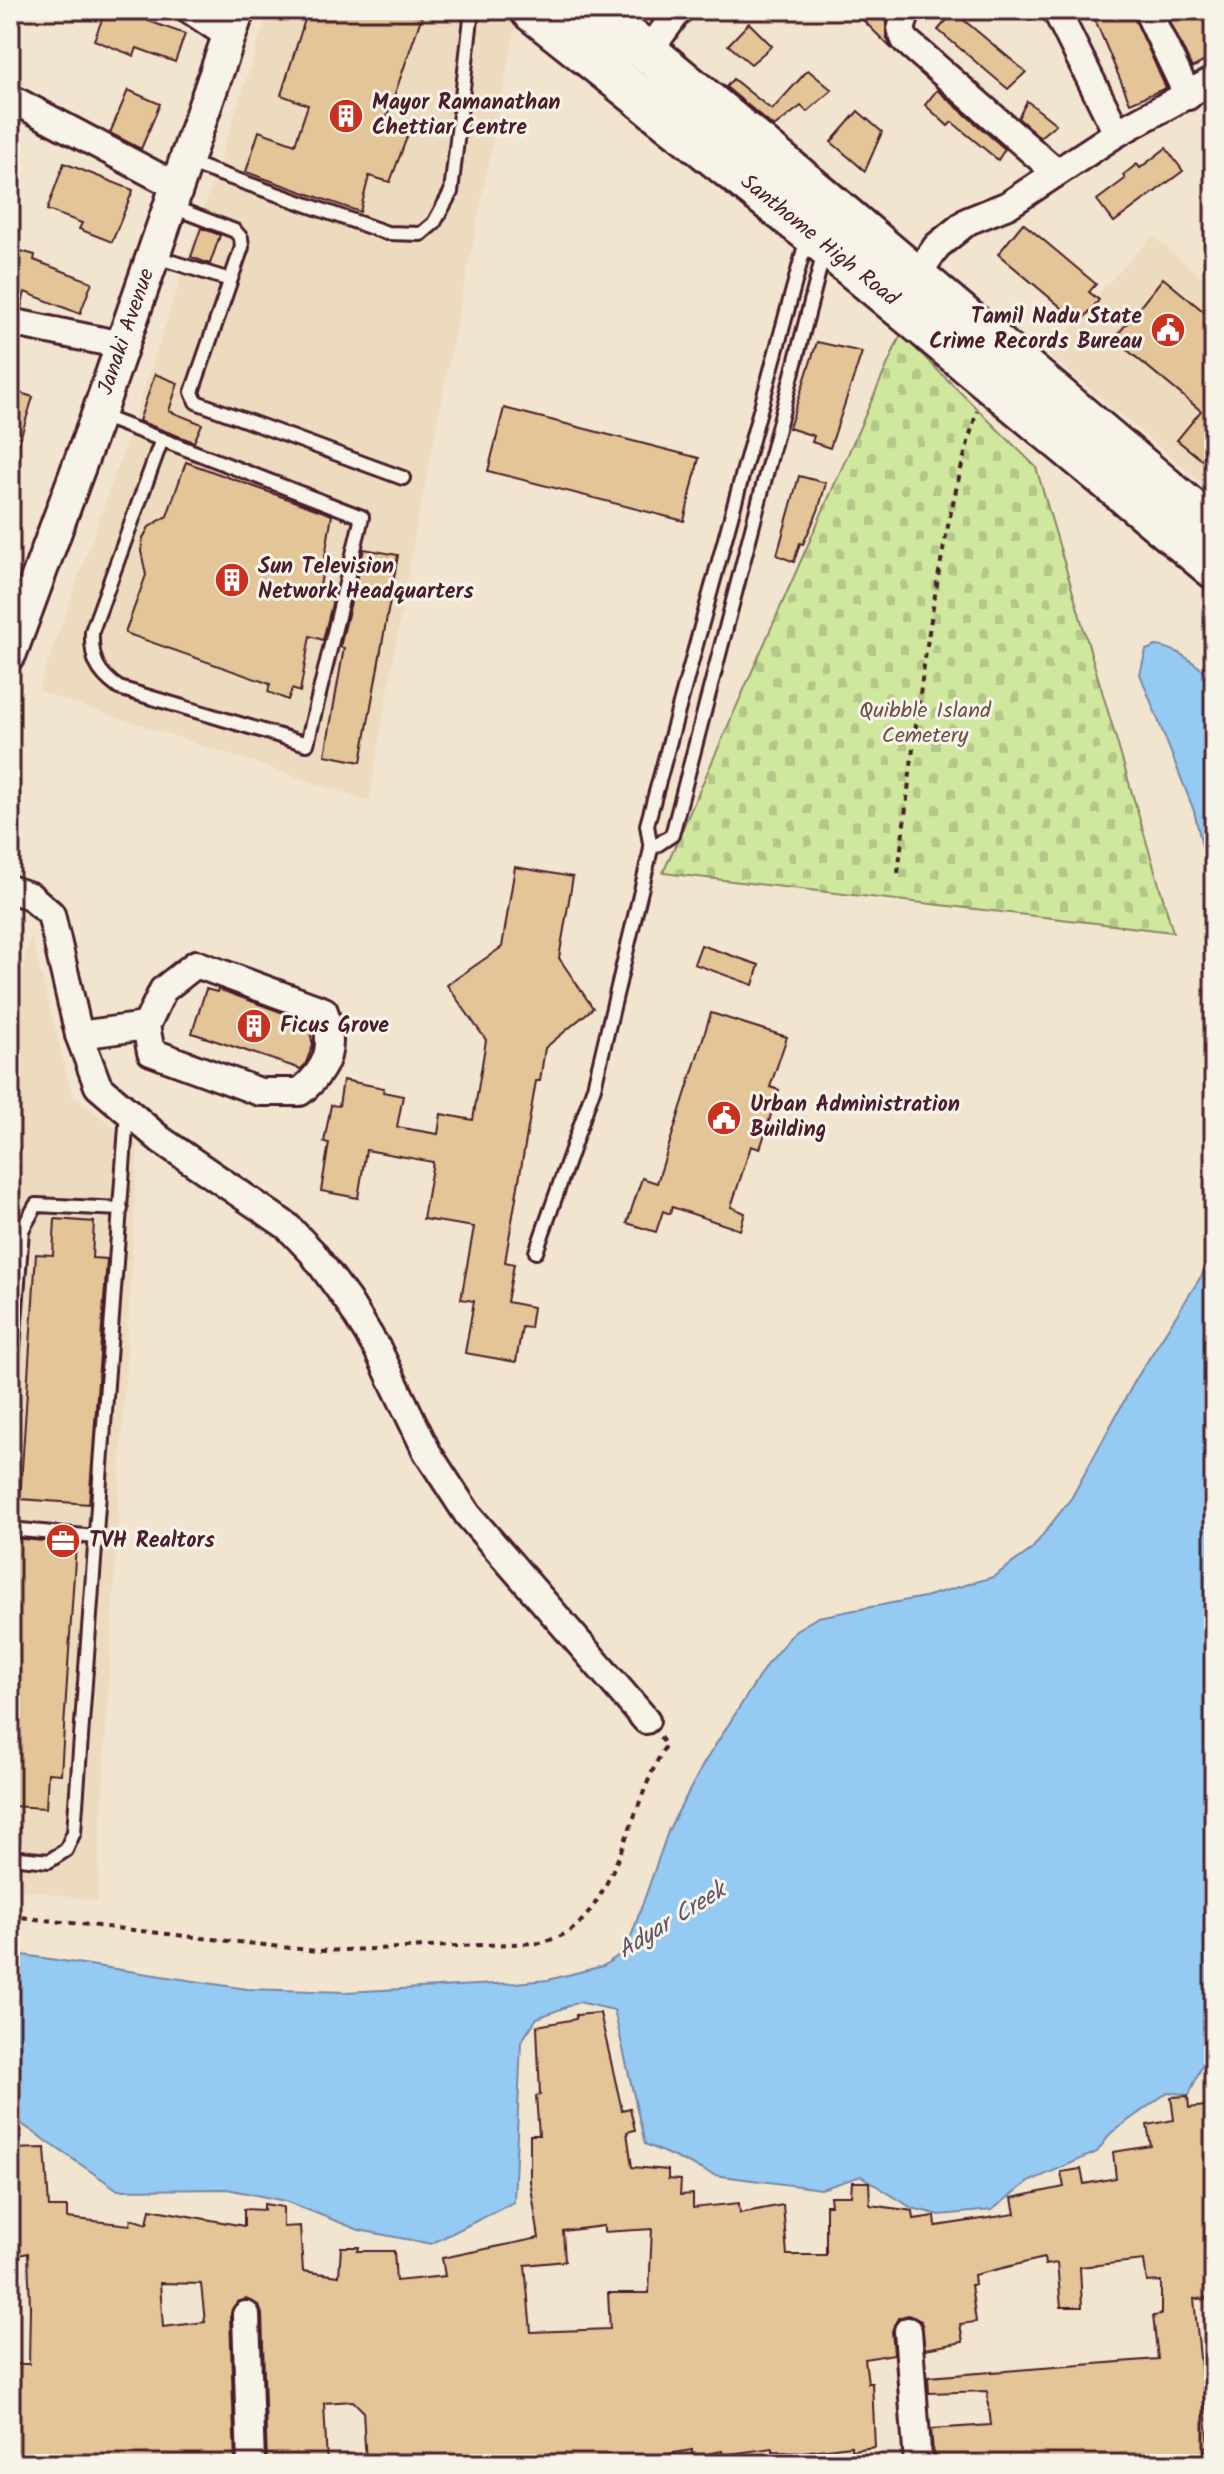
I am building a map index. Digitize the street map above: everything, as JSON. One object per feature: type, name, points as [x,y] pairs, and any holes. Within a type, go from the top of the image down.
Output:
[{"type":"main road","name":"Santhome High Road","points":[[531,10],[817,238],[906,289],[987,378],[1209,551]]},
{"type":"main road","name":"Santhome High Road","points":[[590,10],[648,52],[906,289],[1209,551]]},
{"type":"street","points":[[190,10],[234,23]]},
{"type":"street","points":[[648,52],[679,10]]},
{"type":"street","points":[[907,10],[901,30],[905,40],[1056,172]]},
{"type":"street","points":[[1056,10],[1117,133]]},
{"type":"street","points":[[1147,10],[1188,96]]},
{"type":"street","name":"Janaki Avenue","points":[[10,653],[98,415],[234,23]]},
{"type":"street","points":[[906,289],[937,246],[968,221],[1008,205],[1117,133],[1214,80]]},
{"type":"street","points":[[10,98],[176,184]]},
{"type":"street","points":[[10,322],[122,345]]},
{"type":"street","points":[[10,889],[30,896],[51,914],[79,1035],[98,1086],[127,1113],[287,1226],[312,1252],[370,1337],[427,1452],[468,1515],[646,1720]]},
{"type":"street","points":[[196,964],[324,1011],[332,1037],[319,1076],[300,1092],[260,1092],[151,1052],[146,1026],[163,990],[196,964]]},
{"type":"street","points":[[79,1035],[146,1026]]},
{"type":"street","points":[[246,2315],[251,2464]]},
{"type":"street","points":[[908,2331],[918,2464],[910,2464]]},
{"type":"lane","points":[[176,184],[387,233],[421,234],[434,223],[451,192],[472,10]]},
{"type":"lane","points":[[176,184],[235,231],[241,238],[242,247],[192,392],[196,402],[403,478]]},
{"type":"lane","points":[[651,849],[672,835],[817,238]]},
{"type":"lane","points":[[536,1252],[594,1087],[651,849],[647,825],[817,238]]},
{"type":"lane","points":[[153,256],[230,280]]},
{"type":"lane","points":[[98,415],[162,439],[362,517],[307,744],[119,688],[103,677],[91,655],[92,631],[162,439]]},
{"type":"lane","points":[[10,1857],[49,1861],[66,1850],[74,1832],[127,1113]]},
{"type":"lane","points":[[10,1387],[22,1230],[36,1205],[121,1209]]},
{"type":"lane","points":[[10,1529],[96,1537]]},
{"type":"path","points":[[898,873],[916,727],[953,490],[987,378]]},
{"type":"path","points":[[10,1916],[317,1951],[540,1943],[573,1928],[587,1914],[609,1876],[645,1783],[666,1745]]},
{"type":"shaded area","points":[[269,10],[494,10],[516,26],[417,523],[369,801],[38,691],[131,429]]},
{"type":"shaded area","points":[[1153,236],[1214,287],[1214,493],[1049,355],[1106,285]]},
{"type":"shaded area","name":"TVH Realtors","points":[[31,935],[72,1095],[138,1145],[97,1901],[10,1888],[10,1021]]},
{"type":"green space","name":"Quibble Island Cemetery","points":[[901,334],[1036,467],[1173,932],[663,873]]},
{"type":"water","points":[[1156,646],[1180,654],[1214,679],[1214,898],[1194,811],[1140,674],[1146,650]]},
{"type":"water","name":"Adyar Creek","points":[[1214,1256],[1214,2038],[1189,2095],[1168,2092],[1111,2133],[1097,2152],[1028,2182],[992,2210],[940,2215],[912,2208],[861,2176],[821,2189],[714,2175],[645,2144],[614,2010],[579,2002],[537,2018],[521,2042],[514,2202],[431,2244],[359,2230],[285,2201],[227,2189],[118,2190],[10,2116],[10,1953],[247,1989],[345,1992],[548,1980],[603,1966],[619,1955],[631,1937],[669,1829],[704,1763],[767,1664],[796,1630],[818,1617],[924,1597],[993,1577],[1031,1550],[1072,1497],[1136,1379]]},
{"type":"building","points":[[106,10],[152,10],[148,21],[185,34],[175,62],[137,48],[134,56],[94,40]]},
{"type":"building","name":"Mayor Ramanathan Chettiar Centre","points":[[308,10],[424,10],[383,128],[407,137],[390,182],[369,176],[360,212],[246,172],[259,131],[295,144],[308,105],[281,95]]},
{"type":"building","points":[[853,10],[878,10],[886,23],[886,36],[892,49]]},
{"type":"building","points":[[1091,10],[1131,10],[1166,88],[1130,103]]},
{"type":"building","points":[[1165,10],[1201,10],[1214,35],[1214,56],[1192,68]]},
{"type":"building","points":[[954,12],[1026,72],[1008,89],[938,30]]},
{"type":"building","points":[[749,23],[772,46],[751,64],[728,45]]},
{"type":"building","points":[[808,70],[832,90],[807,112],[801,106],[774,127],[726,87],[733,79],[772,110]]},
{"type":"building","points":[[128,90],[160,104],[141,149],[110,133]]},
{"type":"building","points":[[937,90],[1005,149],[998,160],[952,122],[948,126],[925,105]]},
{"type":"building","points":[[1027,101],[1056,124],[1040,137],[1018,118]]},
{"type":"building","points":[[858,111],[882,132],[865,171],[831,142]]},
{"type":"building","points":[[1166,148],[1183,171],[1114,222],[1097,200],[1125,179],[1123,175],[1137,164],[1140,168]]},
{"type":"building","points":[[64,163],[133,190],[112,242],[79,229],[82,223],[47,210]]},
{"type":"building","points":[[1023,223],[1096,284],[1089,292],[1099,300],[1080,323],[998,254]]},
{"type":"building","points":[[201,228],[220,235],[210,264],[191,257]]},
{"type":"building","points":[[10,248],[35,255],[34,260],[92,282],[80,314],[25,292],[21,308],[10,306]]},
{"type":"building","name":"Tamil Nadu State Crime Records Bureau","points":[[1163,278],[1214,320],[1214,446],[1202,460],[1177,440],[1201,411],[1114,339]]},
{"type":"building","points":[[817,342],[862,352],[830,448],[812,442],[814,436],[789,428]]},
{"type":"building","points":[[155,374],[178,383],[169,411],[202,424],[194,442],[139,421]]},
{"type":"building","points":[[10,390],[33,397],[14,459],[10,459]]},
{"type":"building","points":[[504,408],[699,458],[684,521],[488,471]]},
{"type":"building","name":"Sun Television Network Headquarters","points":[[186,462],[332,515],[320,586],[335,592],[323,640],[310,636],[300,692],[292,689],[288,700],[268,692],[270,684],[125,633],[146,575],[141,551],[143,538],[149,527],[167,516]]},
{"type":"building","points":[[799,476],[826,483],[818,511],[803,544],[800,543],[794,562],[777,555]]},
{"type":"building","points":[[364,549],[398,555],[361,762],[325,755],[344,648],[340,647]]},
{"type":"building","points":[[515,867],[573,877],[559,958],[593,1008],[545,1048],[540,1081],[536,1081],[505,1262],[514,1264],[507,1302],[533,1307],[530,1328],[522,1327],[516,1362],[465,1353],[474,1301],[461,1299],[474,1227],[423,1219],[433,1162],[366,1150],[358,1198],[321,1191],[329,1143],[324,1142],[331,1105],[339,1106],[343,1080],[384,1088],[383,1092],[403,1096],[397,1127],[438,1134],[441,1114],[473,1120],[486,1040],[447,985],[502,947]]},
{"type":"building","points":[[701,945],[759,965],[753,985],[694,964]]},
{"type":"building","name":"Ficus Grove","points":[[206,989],[217,992],[218,989],[308,1022],[313,1045],[305,1065],[301,1069],[192,1033]]},
{"type":"building","name":"Urban Administration Building","points":[[711,1013],[787,1037],[770,1087],[779,1090],[760,1149],[751,1146],[731,1207],[745,1213],[740,1230],[672,1207],[670,1214],[663,1211],[656,1232],[627,1223],[642,1178],[657,1183]]},
{"type":"building","points":[[55,1219],[94,1222],[92,1258],[107,1259],[89,1504],[20,1499],[36,1254],[53,1255]]},
{"type":"building","points":[[11,1538],[76,1544],[61,1774],[48,1773],[46,1808],[10,1806]]},
{"type":"building","points":[[600,2013],[622,2110],[630,2108],[635,2130],[627,2132],[632,2167],[668,2170],[668,2179],[681,2180],[680,2195],[693,2194],[693,2208],[739,2203],[740,2213],[783,2205],[787,2255],[826,2255],[826,2205],[831,2205],[830,2196],[851,2196],[852,2182],[869,2182],[870,2205],[913,2211],[914,2219],[935,2216],[936,2226],[1015,2214],[1012,2198],[1064,2187],[1061,2172],[1081,2169],[1084,2184],[1116,2178],[1113,2152],[1151,2146],[1147,2125],[1174,2120],[1171,2097],[1188,2096],[1189,2108],[1214,2105],[1214,2298],[1194,2299],[1209,2446],[1205,2447],[1206,2464],[1182,2464],[1180,2452],[1069,2464],[934,2464],[931,2429],[991,2425],[987,2391],[929,2393],[928,2377],[1158,2359],[1153,2316],[1161,2315],[1161,2281],[1147,2282],[1144,2260],[1080,2267],[1082,2307],[1061,2307],[1057,2263],[1045,2265],[1044,2258],[974,2275],[975,2285],[971,2285],[976,2322],[960,2324],[963,2342],[925,2349],[921,2321],[908,2315],[898,2318],[892,2331],[894,2354],[865,2359],[868,2383],[872,2383],[875,2447],[851,2450],[851,2446],[803,2452],[773,2451],[773,2448],[723,2455],[722,2451],[692,2457],[692,2450],[645,2458],[645,2455],[566,2462],[366,2464],[363,2411],[353,2401],[324,2403],[327,2464],[267,2464],[262,2314],[259,2306],[246,2299],[237,2302],[230,2316],[235,2464],[10,2464],[10,2364],[29,2364],[30,2307],[28,2253],[12,2257],[10,2250],[10,2149],[45,2148],[49,2207],[67,2207],[67,2218],[130,2225],[131,2219],[147,2224],[150,2209],[244,2226],[244,2209],[264,2210],[264,2204],[283,2207],[283,2227],[300,2226],[303,2271],[339,2276],[341,2247],[359,2247],[358,2251],[394,2251],[396,2281],[445,2276],[442,2258],[539,2238],[530,2181],[530,2135],[539,2135],[537,2026],[576,2019],[576,2015]],"holes":[[[604,2226],[604,2232],[652,2229],[649,2293],[608,2293],[610,2329],[531,2332],[525,2265],[565,2261],[563,2231]],[[160,2283],[201,2284],[205,2322],[163,2327]]]},
{"type":"place","name":"Mayor Ramanathan Chettiar Centre","points":[[346,116]]},
{"type":"place","name":"Tamil Nadu State Crime Records Bureau","points":[[1168,330]]},
{"type":"place","name":"Sun Television Network Headquarters","points":[[232,580]]},
{"type":"place","name":"Ficus Grove","points":[[254,1026]]},
{"type":"place","name":"Urban Administration Building","points":[[724,1118]]},
{"type":"place","name":"TVH Realtors","points":[[63,1541]]}]
